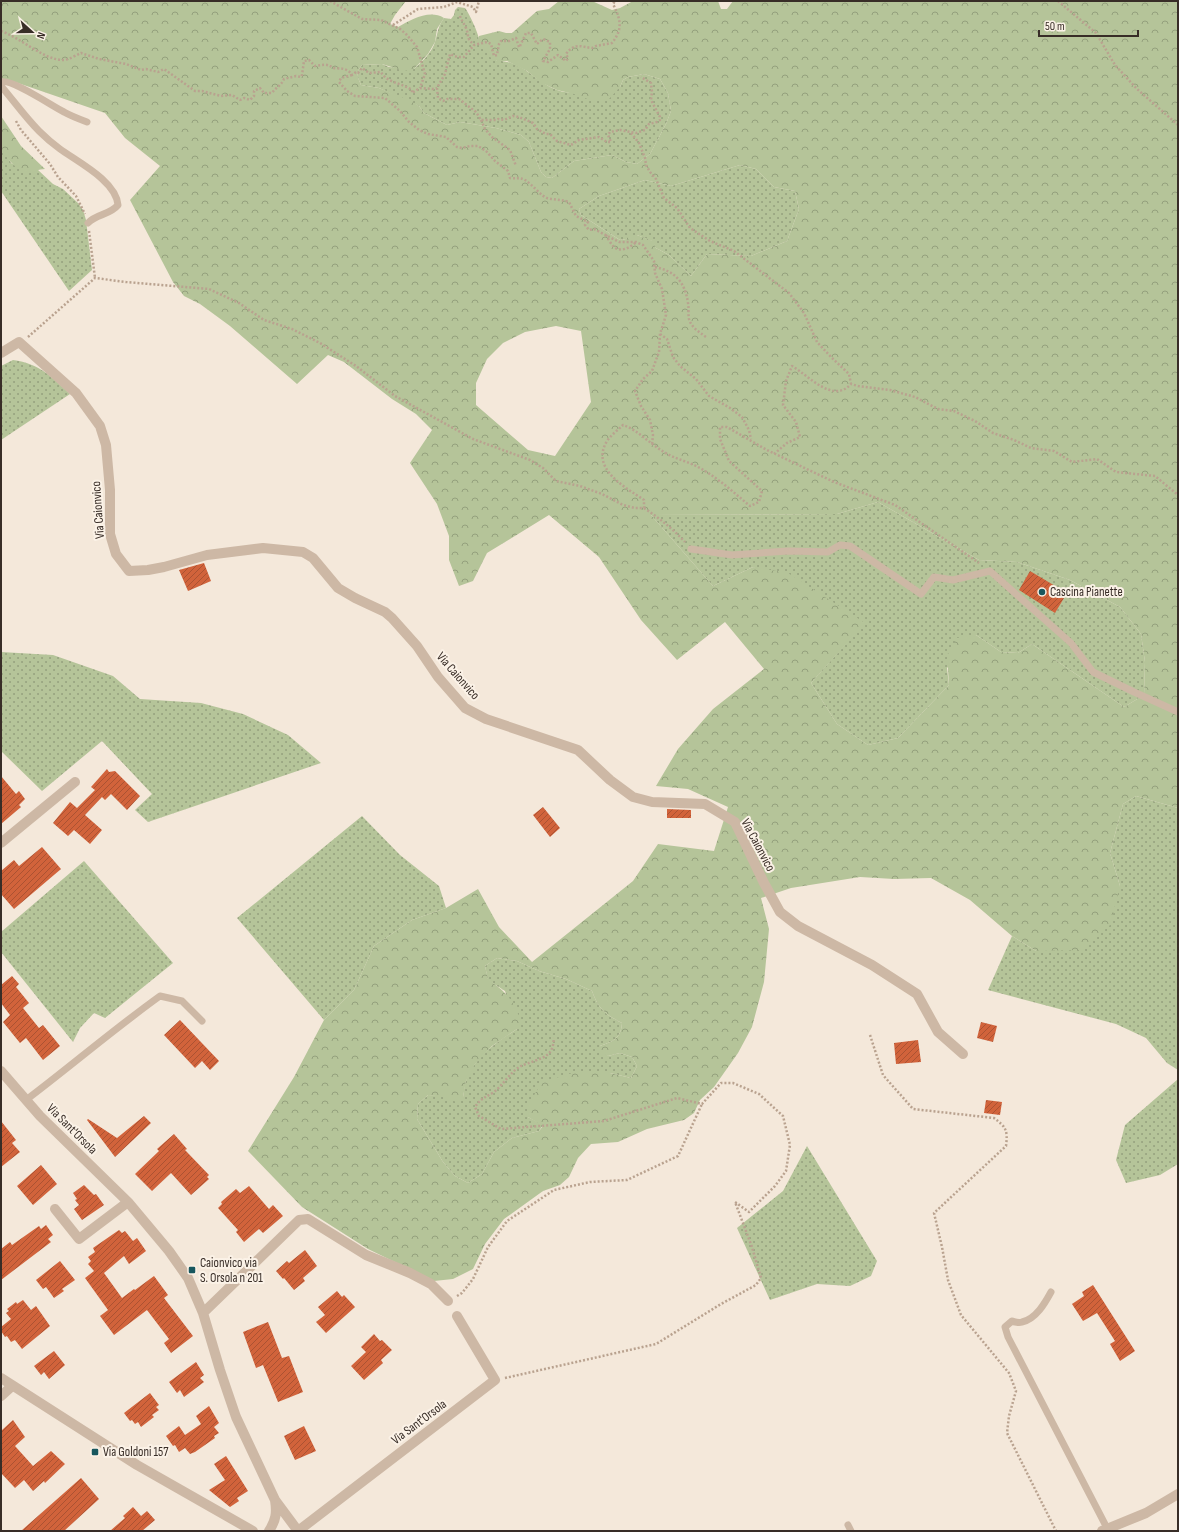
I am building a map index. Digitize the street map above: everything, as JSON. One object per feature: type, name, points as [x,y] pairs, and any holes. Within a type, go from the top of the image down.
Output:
[{"type":"street","name":"Via Caionvico","points":[[1,353],[19,342],[76,393],[100,426],[106,445],[110,490],[110,534],[116,554],[129,571],[164,568],[207,555],[262,548],[303,552],[313,558],[338,588],[384,612],[392,618],[416,646],[438,677],[465,708],[486,719],[578,750],[610,780],[633,797],[652,802],[705,804],[735,822],[764,883],[780,912],[798,926],[872,965],[917,994],[938,1032],[963,1054]]},
{"type":"street","points":[[1,843],[75,782]]},
{"type":"street","name":"Via Sant'Orsola","points":[[1,1071],[26,1100],[128,1202],[169,1251],[188,1278],[203,1312],[236,1417],[275,1500],[298,1531],[495,1380]]},
{"type":"street","points":[[55,1209],[79,1239],[128,1202]]},
{"type":"street","points":[[203,1312],[299,1220],[308,1219],[366,1255],[410,1273],[431,1284],[448,1301]]},
{"type":"street","points":[[457,1316],[495,1380]]},
{"type":"street","points":[[1,1378],[137,1465],[253,1531]]},
{"type":"street","points":[[1,1396],[12,1386]]},
{"type":"street","points":[[1105,1530],[1146,1513],[1178,1494]]},
{"type":"street","name":"Via Sant'Orsola","points":[[269,1531],[277,1514],[275,1500]]},
{"type":"lane","points":[[1,82],[7,82],[26,90],[86,122]]},
{"type":"lane","points":[[1,86],[39,131],[102,178],[117,199],[118,205],[114,210],[92,219],[88,223]]},
{"type":"lane","points":[[691,549],[732,555],[788,551],[828,552],[840,545],[850,546],[921,594],[934,577],[953,580],[990,571],[1071,643],[1093,672],[1178,712]]},
{"type":"lane","points":[[26,1100],[94,1048],[120,1024],[160,996],[182,1001],[202,1021]]},
{"type":"lane","points":[[1051,1292],[1044,1304],[1033,1316],[1021,1322],[1012,1321],[1005,1327],[1008,1337],[1105,1530]]},
{"type":"path","points":[[330,1],[362,19],[381,20],[400,29],[407,35],[417,47],[425,74],[420,88]]},
{"type":"path","points":[[392,25],[418,8],[444,7],[457,2],[473,7],[476,12],[479,1]]},
{"type":"path","points":[[516,166],[510,150],[492,137],[485,129],[476,112],[459,99],[447,99],[445,101],[438,98],[437,88],[445,74],[450,54],[457,57],[464,57],[474,45],[490,42],[494,56],[496,55],[501,41],[509,41],[516,38],[519,47],[526,33],[531,34],[537,44],[543,40],[550,42],[550,49],[543,61],[548,62],[558,55],[566,61],[568,58],[566,54],[576,47],[583,45],[592,48],[612,43],[619,34],[620,27],[618,12],[614,1]]},
{"type":"path","points":[[1058,1],[1096,33],[1115,65],[1137,89],[1178,124]]},
{"type":"path","points":[[460,16],[462,23],[466,28],[467,38],[474,45]]},
{"type":"path","points":[[1,32],[11,34],[50,57],[64,60],[81,53],[99,59],[126,64],[141,70],[146,69],[158,72],[164,69],[195,91],[202,91],[221,96],[232,96],[240,100],[244,98],[250,100],[254,96],[254,91],[260,88],[264,93],[272,93],[275,89],[282,85],[284,79],[296,76],[301,77],[304,61],[309,60],[315,66],[326,64],[333,68],[340,67],[351,72],[352,75]]},
{"type":"path","points":[[437,88],[420,88],[412,93],[412,90],[405,85],[392,82],[381,72],[369,73],[362,68],[358,73],[356,72],[352,75],[340,78],[339,82],[347,91],[359,97],[385,98],[419,130],[428,134],[446,136],[457,147],[462,148],[478,146],[508,170],[510,178],[524,179],[546,198],[560,199],[569,202],[576,216],[588,222],[585,225],[589,230],[594,229],[619,242],[636,242],[643,245],[654,261],[655,273],[662,288],[666,315],[660,334],[659,352],[652,371],[643,379],[635,391],[641,406],[650,420],[653,435],[652,445]]},
{"type":"path","points":[[481,120],[504,120],[513,116],[519,117],[533,123],[537,129],[546,134],[550,134],[557,140],[571,145],[579,140],[599,137],[607,142],[611,142],[608,135],[610,132],[620,130],[631,133],[645,130],[649,124],[660,120],[660,117],[651,100],[651,83],[641,78]]},
{"type":"path","points":[[631,133],[639,142],[646,164],[656,179],[664,198],[677,208],[690,228],[710,241],[734,252],[789,293],[804,313],[817,342],[849,374],[851,384]]},
{"type":"path","points":[[50,164],[58,177],[76,196],[82,206],[88,223],[95,278]]},
{"type":"path","points":[[606,235],[614,248],[619,249],[632,246],[636,242]]},
{"type":"path","points":[[655,267],[664,269],[675,275],[683,287],[688,302],[689,320],[696,331],[706,336]]},
{"type":"path","points":[[39,328],[95,278],[208,289],[239,303],[264,320],[292,329],[320,344],[356,366],[395,396],[473,439],[530,460],[543,468],[556,481],[587,488],[623,505],[635,508],[644,508],[676,532],[691,549]]},
{"type":"path","points":[[660,334],[667,339],[673,357],[680,366],[696,379],[709,396],[742,417],[749,430],[751,440]]},
{"type":"path","points":[[774,454],[787,443],[800,437],[796,422],[783,406],[786,381],[792,366],[820,386],[834,392],[846,390],[851,384]]},
{"type":"path","points":[[851,384],[890,390],[915,397],[938,409],[954,412],[975,421],[993,433],[1031,448],[1054,451],[1072,462],[1097,459],[1116,472],[1155,476],[1178,495]]},
{"type":"path","points":[[644,508],[644,500],[613,480],[605,466],[603,454],[607,441],[623,425],[632,428],[652,445],[674,458],[697,467],[719,479],[750,506],[759,502],[762,491],[728,461],[720,439],[720,427],[728,427],[774,454],[834,482],[895,505],[990,571]]},
{"type":"path","points":[[870,1035],[883,1075],[913,1109],[994,1118],[1004,1125],[1008,1134],[1006,1146],[934,1213],[948,1280],[961,1315],[1009,1373],[1014,1385],[1016,1391],[1009,1416],[1007,1433],[1056,1531]]},
{"type":"path","points":[[554,1038],[553,1048],[546,1056],[519,1067],[494,1092],[478,1100],[475,1107],[479,1116],[501,1129],[604,1121],[677,1098],[702,1104]]},
{"type":"path","points":[[448,1301],[462,1293],[473,1279],[488,1247],[507,1221],[554,1190],[590,1182],[627,1180],[678,1156],[702,1104],[721,1083],[733,1083],[758,1094],[784,1116],[790,1145],[786,1171],[775,1186],[749,1212],[735,1202],[752,1247],[761,1278],[756,1285],[721,1304],[656,1344],[495,1380]]},
{"type":"green space","points":[[1,1],[406,1],[390,24],[398,27],[420,16],[426,15],[444,18],[437,29],[435,42],[428,54],[414,69],[404,71],[382,64],[362,65],[358,74],[361,85],[379,88],[409,100],[419,106],[424,113],[447,125],[460,122],[496,128],[521,135],[529,142],[541,172],[546,177],[552,178],[574,161],[612,155],[626,162],[637,164],[650,154],[666,124],[671,111],[668,93],[660,79],[644,74],[628,77],[623,80],[620,87],[609,99],[593,101],[557,90],[542,83],[527,71],[507,61],[497,61],[491,58],[478,40],[479,36],[499,31],[512,33],[537,11],[549,9],[559,1],[592,1],[612,10],[620,8],[633,1],[718,1],[721,9],[727,9],[733,1],[1178,1],[1178,808],[1136,796],[1123,804],[1110,853],[1120,886],[1110,925],[1082,950],[1036,951],[1012,936],[970,900],[931,878],[894,879],[860,877],[791,888],[761,898],[769,929],[764,982],[752,1027],[738,1053],[714,1087],[700,1100],[694,1113],[684,1120],[647,1129],[618,1142],[591,1144],[578,1158],[569,1177],[560,1185],[543,1191],[504,1219],[485,1244],[473,1269],[453,1279],[434,1281],[368,1249],[302,1207],[248,1151],[294,1077],[324,1020],[354,990],[374,946],[412,920],[446,908],[478,889],[499,927],[532,962],[633,881],[658,844],[714,851],[728,807],[688,789],[656,786],[678,749],[713,709],[764,669],[725,622],[677,660],[641,620],[599,557],[549,515],[487,553],[473,581],[459,586],[449,560],[449,536],[437,504],[410,463],[432,430],[416,414],[392,399],[344,362],[328,355],[297,384],[230,326],[200,304],[184,296],[173,282],[130,200],[160,166],[125,138],[105,113],[15,82],[1,79]],"holes":[[[740,165],[756,169],[774,187],[795,191],[799,209],[787,241],[751,256],[707,254],[691,276],[669,255],[656,248],[653,241],[637,235],[630,235],[626,239],[620,240],[581,215],[579,209],[599,196],[645,180],[671,186]],[[556,326],[581,331],[591,402],[555,456],[528,450],[476,405],[476,383],[487,359],[503,343],[525,332]],[[878,502],[979,560],[1017,562],[1070,580],[1120,607],[1141,634],[1145,662],[1144,695],[1124,707],[1032,644],[1018,653],[1001,652],[976,635],[957,638],[947,655],[949,685],[898,738],[868,745],[837,724],[811,683],[865,623],[788,573],[753,567],[713,586],[651,515],[837,514]],[[497,958],[517,961],[539,971],[566,979],[592,991],[597,1003],[603,1011],[622,1023],[618,1036],[600,1046],[601,1053],[608,1056],[620,1053],[632,1057],[637,1066],[631,1078],[610,1073],[576,1072],[542,1082],[527,1107],[528,1117],[543,1126],[539,1131],[512,1138],[494,1152],[482,1174],[468,1183],[455,1176],[443,1162],[417,1119],[418,1104],[428,1095],[444,1097],[459,1103],[463,1097],[466,1081],[475,1064],[492,1046],[517,1029],[520,1018],[517,1011],[508,996],[488,979],[485,966]]]},
{"type":"green space","points":[[458,7],[465,8],[474,24],[479,40],[497,61],[514,64],[557,90],[580,93],[620,87],[623,80],[628,77],[644,74],[660,79],[668,93],[671,111],[666,124],[650,154],[637,164],[626,162],[612,155],[574,161],[552,178],[546,177],[541,172],[529,142],[521,135],[496,128],[460,122],[447,125],[424,113],[419,106],[379,88],[361,85],[358,74],[362,65],[382,64],[389,67],[414,69],[432,49],[439,26],[444,18],[451,19]]},
{"type":"green space","points":[[1,116],[21,146],[45,169],[27,172],[18,168],[10,161],[4,153],[1,144]]},
{"type":"green space","points":[[1,145],[11,163],[29,172],[37,169],[53,184],[63,189],[78,203],[83,210],[86,220],[92,270],[69,291],[1,191]]},
{"type":"green space","points":[[740,165],[756,169],[774,187],[795,191],[799,209],[787,241],[751,256],[707,254],[691,276],[669,255],[656,248],[652,241],[637,235],[620,240],[581,215],[579,209],[599,196],[645,180],[671,186]]},
{"type":"green space","points":[[13,360],[31,364],[38,368],[51,376],[70,394],[1,440],[1,366]]},
{"type":"green space","points":[[878,502],[979,560],[1017,562],[1070,580],[1120,607],[1141,634],[1145,662],[1144,695],[1124,707],[1032,644],[1018,653],[1001,652],[976,635],[947,668],[949,685],[898,738],[868,745],[837,724],[811,683],[864,623],[753,567],[713,586],[651,515],[837,514]]},
{"type":"green space","points":[[1,652],[53,655],[113,676],[140,699],[201,703],[243,714],[288,735],[321,763],[148,822],[135,810],[152,794],[102,741],[42,791],[1,751]]},
{"type":"green space","points":[[1136,796],[1178,808],[1178,1070],[1167,1063],[1146,1038],[1116,1024],[988,990],[1012,936],[1036,951],[1120,886],[1110,853],[1123,804]]},
{"type":"green space","points":[[362,816],[400,855],[439,886],[446,908],[412,920],[374,946],[354,990],[324,1020],[237,918]]},
{"type":"green space","points":[[84,861],[173,963],[105,1018],[94,1013],[80,1028],[73,1042],[1,952],[1,932]]},
{"type":"green space","points":[[497,958],[517,961],[539,971],[566,979],[592,991],[597,1003],[603,1011],[622,1023],[618,1036],[600,1046],[608,1056],[620,1053],[632,1057],[637,1066],[631,1078],[610,1073],[528,1117],[543,1125],[539,1131],[512,1138],[494,1152],[482,1174],[468,1183],[455,1176],[443,1162],[417,1119],[418,1104],[428,1095],[463,1097],[466,1081],[480,1057],[517,1029],[505,991],[488,980],[485,966]]},
{"type":"green space","points":[[1178,1079],[1178,1164],[1160,1175],[1126,1183],[1116,1160],[1125,1125]]},
{"type":"green space","points":[[807,1146],[877,1261],[871,1276],[850,1286],[817,1284],[770,1300],[737,1228],[783,1191]]},
{"type":"building","points":[[204,563],[211,581],[188,591],[179,570]]},
{"type":"building","name":"Cascina Pianette","points":[[1030,571],[1067,593],[1055,613],[1019,590]]},
{"type":"building","points":[[107,769],[109,772],[115,771],[140,796],[127,810],[111,794],[105,800],[102,797],[85,815],[102,830],[90,844],[74,830],[68,836],[53,823],[70,802],[77,808],[95,790],[91,787]]},
{"type":"building","points":[[1,776],[16,794],[19,791],[25,799],[19,805],[21,807],[1,824]]},
{"type":"building","points":[[543,807],[560,828],[550,837],[533,815]]},
{"type":"building","points":[[667,809],[691,810],[691,818],[667,818]]},
{"type":"building","points":[[42,847],[61,869],[14,909],[1,894],[1,871],[14,860],[19,866]]},
{"type":"building","points":[[12,976],[19,984],[16,987],[29,1003],[23,1008],[39,1028],[43,1025],[60,1046],[43,1060],[26,1038],[20,1043],[3,1022],[10,1015],[1,1003],[1,985]]},
{"type":"building","points":[[180,1020],[219,1061],[210,1070],[202,1061],[195,1068],[164,1035]]},
{"type":"building","points":[[981,1022],[997,1026],[993,1042],[977,1038]]},
{"type":"building","points":[[918,1040],[921,1062],[896,1064],[894,1043]]},
{"type":"building","points":[[986,1100],[1002,1102],[1000,1115],[984,1113]]},
{"type":"building","points":[[144,1116],[151,1123],[115,1157],[87,1120],[88,1119],[117,1138]]},
{"type":"building","points":[[1,1121],[16,1140],[12,1143],[20,1152],[1,1167]]},
{"type":"building","points":[[174,1134],[187,1149],[185,1150],[209,1175],[207,1177],[209,1179],[191,1195],[171,1173],[152,1191],[135,1174],[159,1151],[157,1149]]},
{"type":"building","points":[[41,1165],[57,1184],[33,1205],[17,1186]]},
{"type":"building","points":[[84,1185],[94,1195],[96,1194],[104,1205],[82,1220],[74,1209],[79,1205],[75,1200],[77,1199],[73,1193]]},
{"type":"building","points":[[249,1186],[269,1209],[273,1205],[283,1216],[263,1233],[259,1229],[244,1242],[236,1232],[238,1230],[218,1208],[222,1204],[221,1202],[236,1189],[240,1193]]},
{"type":"building","points":[[46,1225],[53,1235],[48,1239],[51,1242],[1,1280],[1,1249],[10,1242],[12,1245],[39,1226],[41,1229]]},
{"type":"building","points":[[119,1230],[122,1233],[125,1231],[133,1241],[137,1238],[146,1251],[129,1264],[124,1256],[104,1273],[122,1298],[154,1276],[168,1295],[164,1298],[193,1336],[171,1353],[164,1343],[169,1339],[147,1310],[114,1335],[100,1316],[108,1310],[85,1278],[94,1271],[88,1264],[91,1261],[88,1257],[95,1252],[93,1248]]},
{"type":"building","points":[[305,1250],[317,1266],[303,1278],[305,1281],[294,1290],[276,1271],[287,1261],[289,1263]]},
{"type":"building","points":[[60,1261],[75,1280],[62,1289],[64,1291],[54,1298],[46,1287],[43,1289],[36,1280]]},
{"type":"building","points":[[1093,1285],[1135,1351],[1120,1361],[1110,1344],[1115,1341],[1097,1313],[1083,1321],[1072,1304],[1084,1296],[1082,1292]]},
{"type":"building","points":[[337,1291],[342,1297],[344,1295],[355,1307],[326,1333],[316,1322],[325,1315],[318,1307]]},
{"type":"building","points":[[23,1300],[31,1310],[36,1306],[50,1326],[22,1349],[15,1340],[11,1342],[7,1336],[5,1337],[1,1331],[1,1327],[11,1319],[6,1313],[9,1311],[7,1309],[16,1302],[17,1304]]},
{"type":"building","points":[[268,1322],[282,1358],[289,1356],[303,1392],[278,1402],[263,1365],[256,1368],[243,1332]]},
{"type":"building","points":[[374,1334],[380,1341],[382,1340],[392,1350],[381,1360],[383,1363],[364,1380],[351,1366],[366,1352],[361,1347]]},
{"type":"building","points":[[54,1351],[65,1365],[49,1379],[44,1372],[41,1375],[34,1366]]},
{"type":"building","points":[[196,1362],[204,1375],[200,1378],[204,1382],[184,1397],[180,1390],[177,1393],[169,1382]]},
{"type":"building","points":[[150,1393],[159,1405],[156,1407],[159,1410],[152,1415],[154,1417],[141,1427],[138,1422],[135,1424],[132,1420],[130,1421],[124,1413]]},
{"type":"building","points":[[209,1406],[219,1423],[214,1427],[219,1433],[214,1436],[215,1438],[195,1452],[190,1454],[185,1448],[179,1452],[175,1445],[173,1446],[166,1436],[179,1426],[185,1435],[201,1424],[196,1416]]},
{"type":"building","points":[[13,1420],[25,1437],[15,1446],[33,1466],[51,1451],[65,1464],[45,1483],[44,1481],[33,1491],[24,1480],[15,1488],[1,1473],[1,1431]]},
{"type":"building","points":[[304,1426],[316,1451],[295,1460],[284,1436]]},
{"type":"building","points":[[226,1456],[248,1491],[237,1498],[239,1501],[230,1507],[209,1490],[225,1480],[214,1464]]},
{"type":"building","points":[[81,1478],[99,1499],[64,1531],[21,1531]]},
{"type":"building","points":[[133,1507],[141,1516],[147,1511],[155,1520],[142,1531],[110,1531],[125,1518],[123,1516]]},
{"type":"place","name":"Cascina Pianette","points":[[1042,592]]},
{"type":"place","name":"Caionvico via S. Orsola n 201","points":[[192,1270]]},
{"type":"place","name":"Via Goldoni 157","points":[[95,1452]]}]
